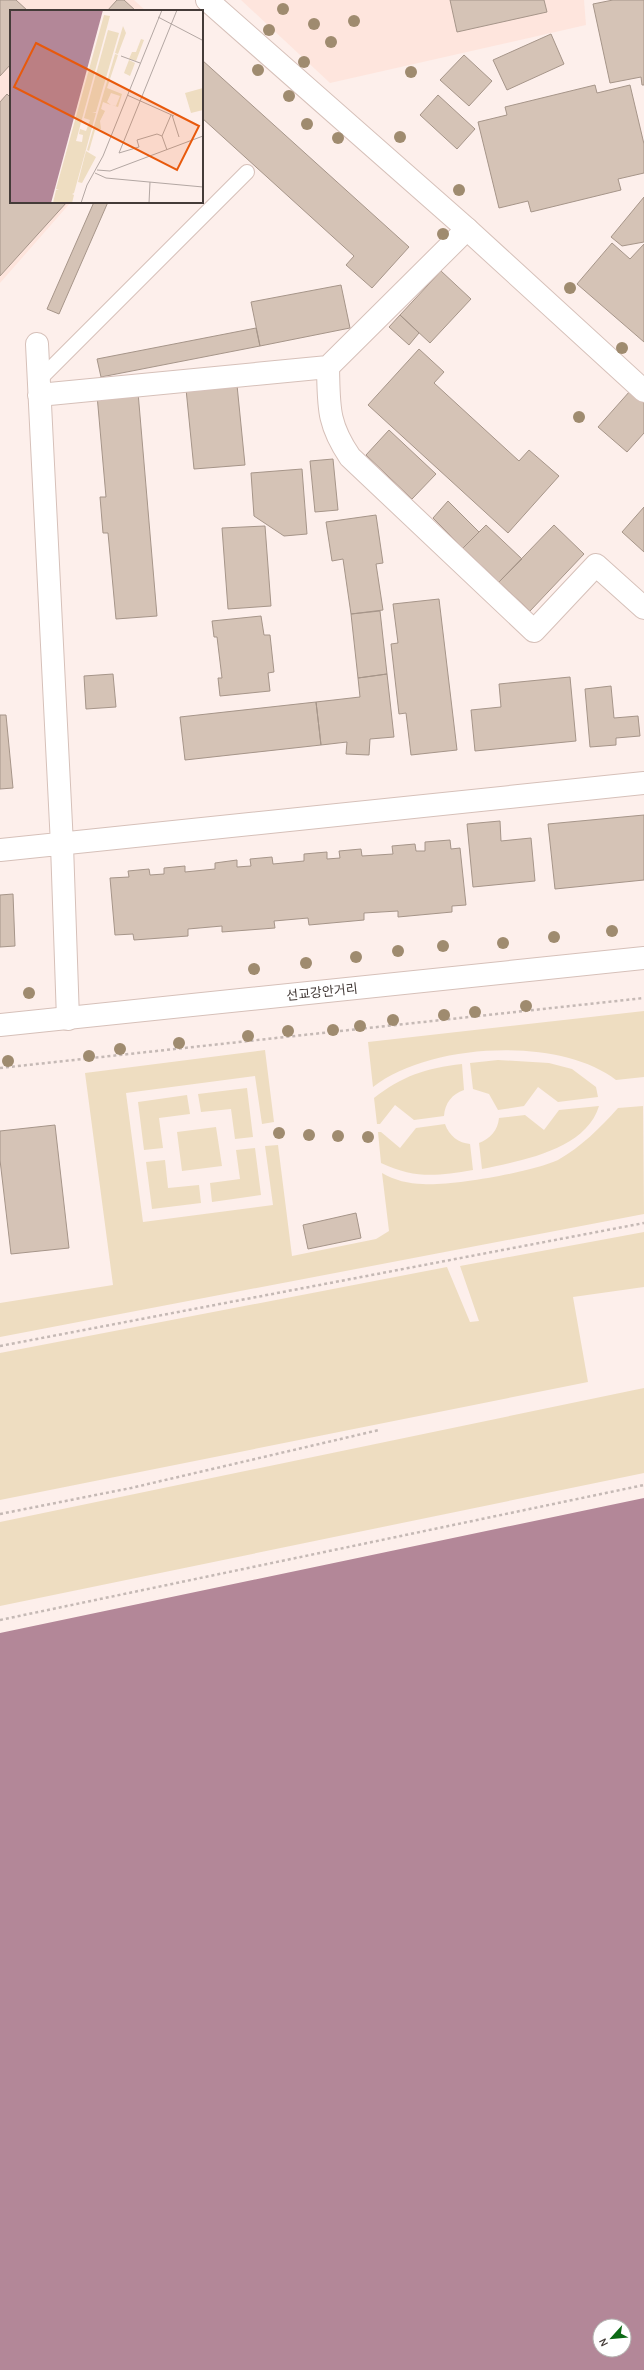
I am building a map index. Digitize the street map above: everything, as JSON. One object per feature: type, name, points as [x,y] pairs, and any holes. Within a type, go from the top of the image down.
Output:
[{"type":"street","points":[[207,0],[467,229],[644,391]]},
{"type":"street","points":[[39,388],[328,366],[467,229]]},
{"type":"street","points":[[37,344],[62,845],[68,1019]]},
{"type":"street","points":[[328,366],[329,414],[336,437],[350,457],[534,631],[596,565],[644,608]]},
{"type":"street","points":[[0,850],[62,845],[644,783]]},
{"type":"street","name":"선교강안거리","points":[[0,1025],[644,958]]},
{"type":"lane","points":[[39,388],[247,172]]},
{"type":"path","points":[[0,1068],[644,998]]},
{"type":"path","points":[[0,1346],[644,1223]]},
{"type":"path","points":[[0,1514],[139,1486],[379,1430]]},
{"type":"path","points":[[0,1620],[644,1485]]},
{"type":"shaded area","points":[[0,0],[134,0],[145,10],[10,10],[10,203],[70,203],[0,283]]},
{"type":"shaded area","points":[[241,0],[584,0],[586,25],[330,83]]},
{"type":"shaded area","points":[[644,1011],[644,1077],[616,1080],[591,1066],[562,1056],[529,1051],[494,1050],[459,1054],[427,1061],[397,1072],[373,1087],[368,1042]]},
{"type":"shaded area","points":[[265,1050],[274,1122],[262,1124],[255,1076],[126,1093],[143,1222],[273,1205],[265,1146],[278,1145],[292,1256],[376,1239],[389,1231],[382,1173],[397,1180],[418,1184],[436,1184],[492,1177],[546,1165],[558,1160],[575,1149],[590,1137],[618,1108],[643,1106],[644,1214],[0,1337],[0,1303],[113,1285],[85,1073]]},
{"type":"shaded area","points":[[498,1060],[549,1063],[572,1069],[596,1087],[598,1097],[558,1102],[538,1087],[524,1106],[498,1110],[489,1094],[473,1089],[470,1063]]},
{"type":"shaded area","points":[[462,1064],[464,1090],[456,1094],[450,1100],[446,1107],[444,1116],[414,1120],[395,1105],[380,1124],[377,1124],[374,1098],[384,1090],[415,1074],[437,1068]]},
{"type":"shaded area","points":[[247,1088],[253,1137],[235,1139],[231,1109],[201,1112],[198,1094]]},
{"type":"shaded area","points":[[187,1095],[190,1114],[159,1118],[163,1148],[144,1150],[138,1102]]},
{"type":"shaded area","points":[[599,1106],[592,1121],[581,1133],[566,1143],[550,1151],[532,1157],[482,1169],[479,1143],[493,1134],[499,1118],[525,1115],[544,1130],[559,1110]]},
{"type":"shaded area","points":[[445,1124],[449,1132],[455,1138],[470,1144],[473,1170],[448,1174],[426,1175],[405,1172],[381,1163],[378,1132],[381,1132],[400,1148],[416,1128]]},
{"type":"shaded area","points":[[216,1127],[222,1166],[182,1171],[177,1132]]},
{"type":"shaded area","points":[[255,1148],[261,1195],[212,1202],[210,1183],[240,1179],[236,1150]]},
{"type":"shaded area","points":[[165,1160],[168,1188],[199,1185],[201,1203],[152,1209],[146,1162]]},
{"type":"shaded area","points":[[644,1232],[644,1287],[573,1297],[588,1382],[0,1500],[0,1353],[447,1267],[470,1322],[479,1321],[460,1266]]},
{"type":"shaded area","points":[[644,1388],[644,1473],[0,1606],[0,1522]]},
{"type":"shaded area","points":[[644,1498],[644,2370],[0,2370],[0,1633]]},
{"type":"building","points":[[0,0],[16,0],[27,10],[10,10],[10,65],[0,76]]},
{"type":"building","points":[[117,0],[124,0],[135,10],[108,10]]},
{"type":"building","points":[[450,0],[544,0],[547,12],[457,32]]},
{"type":"building","points":[[613,0],[644,0],[644,85],[642,85],[641,77],[610,83],[593,4]]},
{"type":"building","points":[[551,34],[564,64],[507,90],[493,60]]},
{"type":"building","points":[[464,55],[492,81],[469,106],[440,80]]},
{"type":"building","points":[[203,61],[409,247],[372,288],[346,265],[354,256],[203,119]]},
{"type":"building","points":[[595,85],[597,93],[630,85],[644,144],[644,173],[618,179],[621,190],[531,212],[528,201],[499,208],[478,122],[507,115],[505,107]]},
{"type":"building","points":[[7,94],[10,97],[10,203],[66,203],[0,276],[0,102]]},
{"type":"building","points":[[438,95],[475,129],[457,149],[420,115]]},
{"type":"building","points":[[644,197],[644,242],[622,246],[611,237]]},
{"type":"building","points":[[94,203],[108,203],[59,314],[47,309]]},
{"type":"building","points":[[612,243],[630,259],[644,244],[644,342],[577,284]]},
{"type":"building","points":[[441,271],[471,299],[430,343],[400,315]]},
{"type":"building","points":[[341,285],[350,328],[260,346],[251,302]]},
{"type":"building","points":[[400,315],[419,333],[409,345],[389,327]]},
{"type":"building","points":[[256,328],[260,346],[101,377],[97,359]]},
{"type":"building","points":[[419,349],[444,372],[434,383],[519,461],[529,450],[559,476],[508,533],[368,405]]},
{"type":"building","points":[[237,385],[245,465],[194,469],[186,389]]},
{"type":"building","points":[[630,391],[644,403],[644,433],[627,452],[598,427]]},
{"type":"building","points":[[138,392],[157,616],[116,619],[108,533],[103,533],[100,497],[106,497],[97,395]]},
{"type":"building","points":[[389,430],[436,474],[412,499],[366,455]]},
{"type":"building","points":[[333,459],[338,510],[315,512],[310,461]]},
{"type":"building","points":[[302,469],[307,534],[284,536],[254,516],[251,473]]},
{"type":"building","points":[[448,501],[479,532],[463,548],[433,518]]},
{"type":"building","points":[[644,507],[644,552],[622,532]]},
{"type":"building","points":[[376,515],[383,563],[376,564],[383,610],[351,614],[343,559],[332,561],[326,522]]},
{"type":"building","points":[[486,525],[522,559],[499,582],[463,548]]},
{"type":"building","points":[[554,525],[584,554],[530,611],[499,582]]},
{"type":"building","points":[[265,526],[271,606],[228,609],[222,528]]},
{"type":"building","points":[[439,599],[457,750],[411,755],[406,713],[399,714],[391,644],[398,643],[393,604]]},
{"type":"building","points":[[380,611],[387,674],[358,678],[351,614]]},
{"type":"building","points":[[261,616],[264,635],[270,635],[274,672],[268,673],[270,691],[220,696],[218,678],[222,678],[217,637],[214,637],[212,621]]},
{"type":"building","points":[[113,674],[116,707],[86,709],[84,676]]},
{"type":"building","points":[[387,674],[394,737],[370,739],[369,755],[346,754],[347,742],[321,745],[316,702],[360,697],[358,678]]},
{"type":"building","points":[[570,677],[576,741],[475,751],[471,710],[501,707],[499,684]]},
{"type":"building","points":[[611,686],[614,718],[638,716],[640,736],[616,738],[616,745],[590,747],[585,689]]},
{"type":"building","points":[[316,702],[321,745],[185,760],[180,717]]},
{"type":"building","points":[[0,715],[6,715],[13,788],[0,789]]},
{"type":"building","points":[[644,815],[644,880],[555,889],[548,824]]},
{"type":"building","points":[[500,821],[501,841],[531,838],[535,881],[473,887],[467,824]]},
{"type":"building","points":[[450,840],[451,849],[460,848],[466,905],[452,906],[452,912],[398,917],[398,911],[364,913],[364,920],[309,925],[308,918],[274,921],[275,928],[222,932],[222,926],[188,929],[188,936],[134,940],[133,934],[115,935],[110,878],[129,877],[128,871],[149,869],[150,875],[164,874],[164,868],[185,866],[185,872],[215,869],[215,863],[237,860],[237,867],[251,866],[250,859],[272,857],[273,864],[304,861],[304,854],[327,852],[327,859],[340,858],[339,851],[361,849],[362,856],[393,854],[392,846],[415,844],[416,851],[425,851],[425,842]]},
{"type":"building","points":[[13,894],[15,946],[0,947],[0,895]]},
{"type":"building","points":[[55,1125],[69,1248],[11,1254],[0,1160],[0,1131]]},
{"type":"building","points":[[356,1213],[361,1238],[308,1249],[303,1225]]}]
